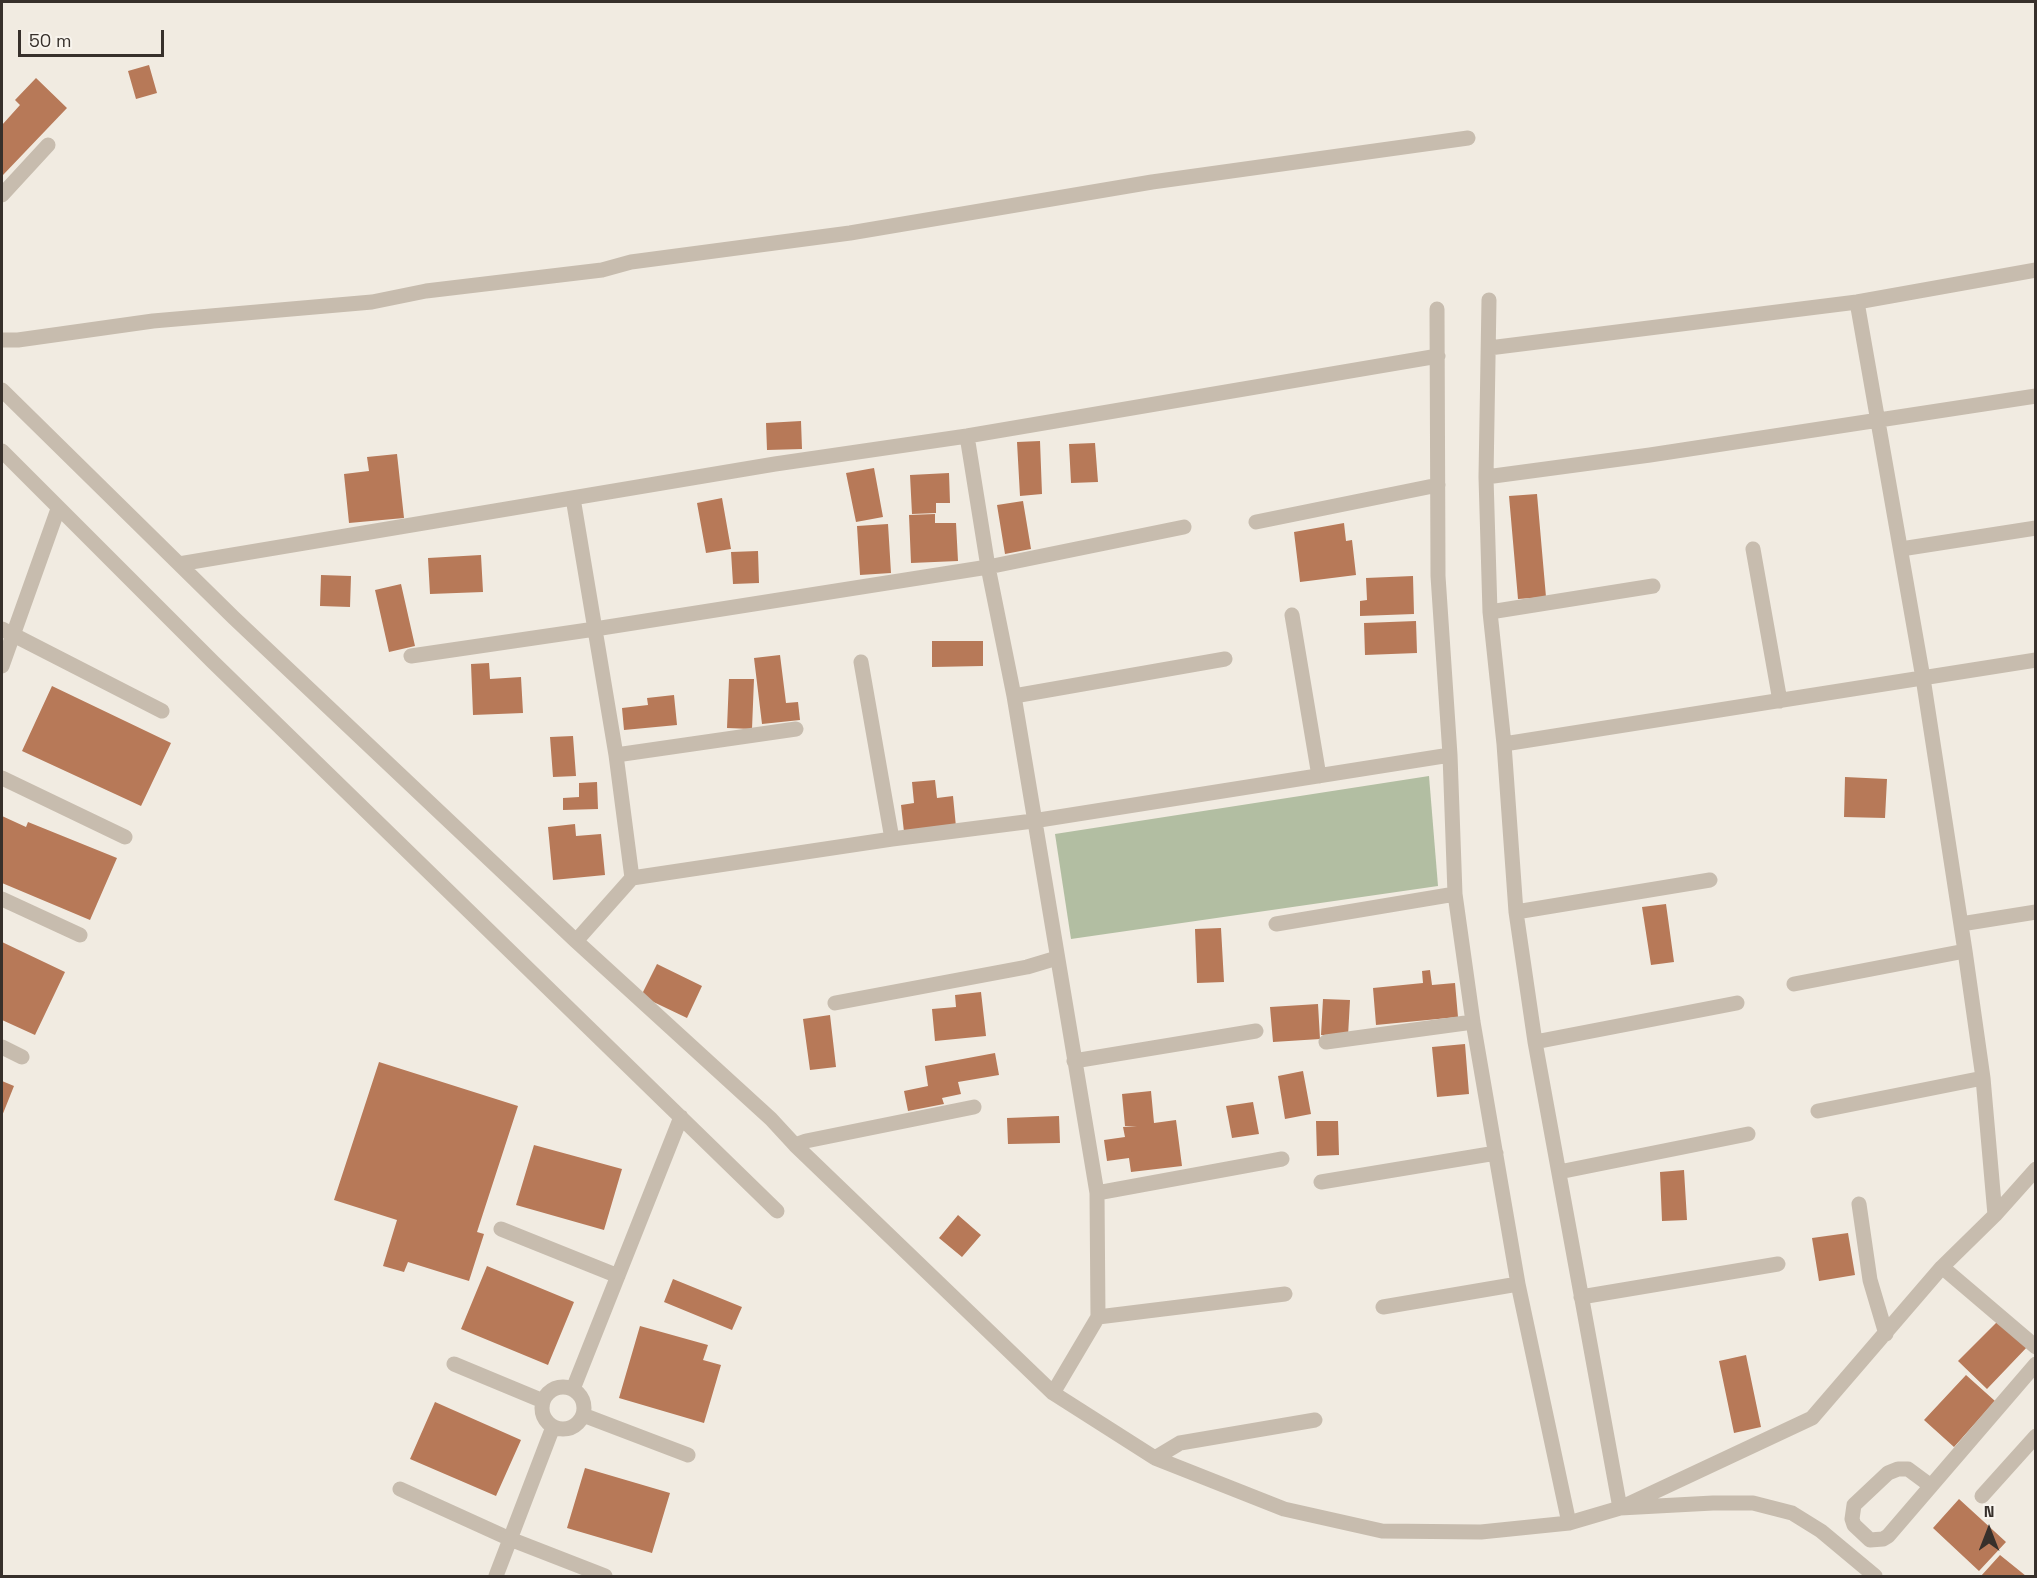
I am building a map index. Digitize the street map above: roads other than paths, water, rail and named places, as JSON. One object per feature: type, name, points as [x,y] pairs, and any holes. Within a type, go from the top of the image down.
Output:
[{"type":"street","points":[[2,340],[51,336],[153,321],[372,302],[426,291],[602,270],[631,262],[850,233],[1152,182],[1468,138]]},
{"type":"street","points":[[2,195],[48,145]]},
{"type":"street","points":[[1489,348],[1857,302],[2036,270]]},
{"type":"street","points":[[1489,300],[1486,477],[1490,612],[1504,744],[1516,912],[1535,1042],[1620,1508]]},
{"type":"street","points":[[1857,302],[1923,678],[1961,924],[1983,1078],[1995,1215]]},
{"type":"street","points":[[1437,309],[1438,576],[1450,755],[1455,894],[1473,1022],[1518,1284],[1569,1523]]},
{"type":"street","points":[[179,564],[775,464],[967,436],[1438,356]]},
{"type":"street","points":[[2,390],[179,564],[576,941],[771,1119],[795,1145],[1053,1393],[1155,1458],[1284,1509],[1382,1530],[1481,1532],[1569,1523],[1620,1508],[1812,1418],[1942,1267],[1995,1215],[2036,1169]]},
{"type":"street","points":[[1486,477],[1650,455],[2036,396]]},
{"type":"street","points":[[967,436],[988,567],[1014,696],[1033,821],[1097,1193],[1098,1317],[1053,1393]]},
{"type":"street","points":[[2,451],[58,509],[777,1211]]},
{"type":"street","points":[[1256,522],[1438,485]]},
{"type":"street","points":[[573,498],[616,755],[632,878]]},
{"type":"street","points":[[2,666],[7,632],[58,509]]},
{"type":"street","points":[[411,656],[988,567],[1184,527]]},
{"type":"street","points":[[1900,549],[2036,528]]},
{"type":"street","points":[[1754,549],[1780,700]]},
{"type":"street","points":[[1490,612],[1653,586]]},
{"type":"street","points":[[1292,615],[1318,776]]},
{"type":"street","points":[[7,632],[162,711]]},
{"type":"street","points":[[1014,696],[1225,659]]},
{"type":"street","points":[[1504,744],[2036,660]]},
{"type":"street","points":[[861,662],[892,839]]},
{"type":"street","points":[[616,755],[796,729]]},
{"type":"street","points":[[576,941],[632,878],[892,839],[1033,821],[1450,755]]},
{"type":"street","points":[[2,778],[124,837]]},
{"type":"street","points":[[1516,912],[1710,880]]},
{"type":"street","points":[[1275,924],[1455,894]]},
{"type":"street","points":[[2,899],[80,935]]},
{"type":"street","points":[[1961,924],[2036,912]]},
{"type":"street","points":[[1794,984],[1965,951]]},
{"type":"street","points":[[835,1003],[1027,967],[1057,958]]},
{"type":"street","points":[[1535,1042],[1737,1003]]},
{"type":"street","points":[[1326,1042],[1473,1022]]},
{"type":"street","points":[[1074,1061],[1256,1032]]},
{"type":"street","points":[[2,1047],[22,1057]]},
{"type":"street","points":[[1818,1111],[1983,1078]]},
{"type":"street","points":[[795,1145],[974,1107]]},
{"type":"street","points":[[573,1389],[681,1117]]},
{"type":"street","points":[[1559,1172],[1748,1134]]},
{"type":"street","points":[[1321,1182],[1496,1153]]},
{"type":"street","points":[[1097,1193],[1282,1159]]},
{"type":"street","points":[[1859,1204],[1870,1280],[1886,1334]]},
{"type":"street","points":[[501,1229],[618,1276]]},
{"type":"street","points":[[1581,1297],[1778,1264]]},
{"type":"street","points":[[1942,1267],[2036,1347]]},
{"type":"street","points":[[1383,1307],[1518,1284]]},
{"type":"street","points":[[1098,1317],[1285,1294]]},
{"type":"street","points":[[454,1364],[543,1401]]},
{"type":"street","points":[[1931,1486],[1908,1469],[1898,1469],[1888,1473],[1854,1505],[1852,1519],[1854,1525],[1870,1539],[1883,1539],[1888,1536],[2036,1365]]},
{"type":"street","points":[[560,1387],[573,1389],[583,1401],[583,1415],[580,1422],[567,1429],[553,1427],[543,1416],[543,1401],[552,1390],[560,1387]]},
{"type":"street","points":[[583,1415],[688,1455]]},
{"type":"street","points":[[1155,1458],[1180,1443],[1315,1420]]},
{"type":"street","points":[[496,1576],[553,1427]]},
{"type":"street","points":[[1982,1496],[2036,1436]]},
{"type":"street","points":[[400,1489],[510,1539],[605,1576]]},
{"type":"street","points":[[1620,1508],[1753,1503],[1792,1514],[1821,1531],[1875,1576]]}]
